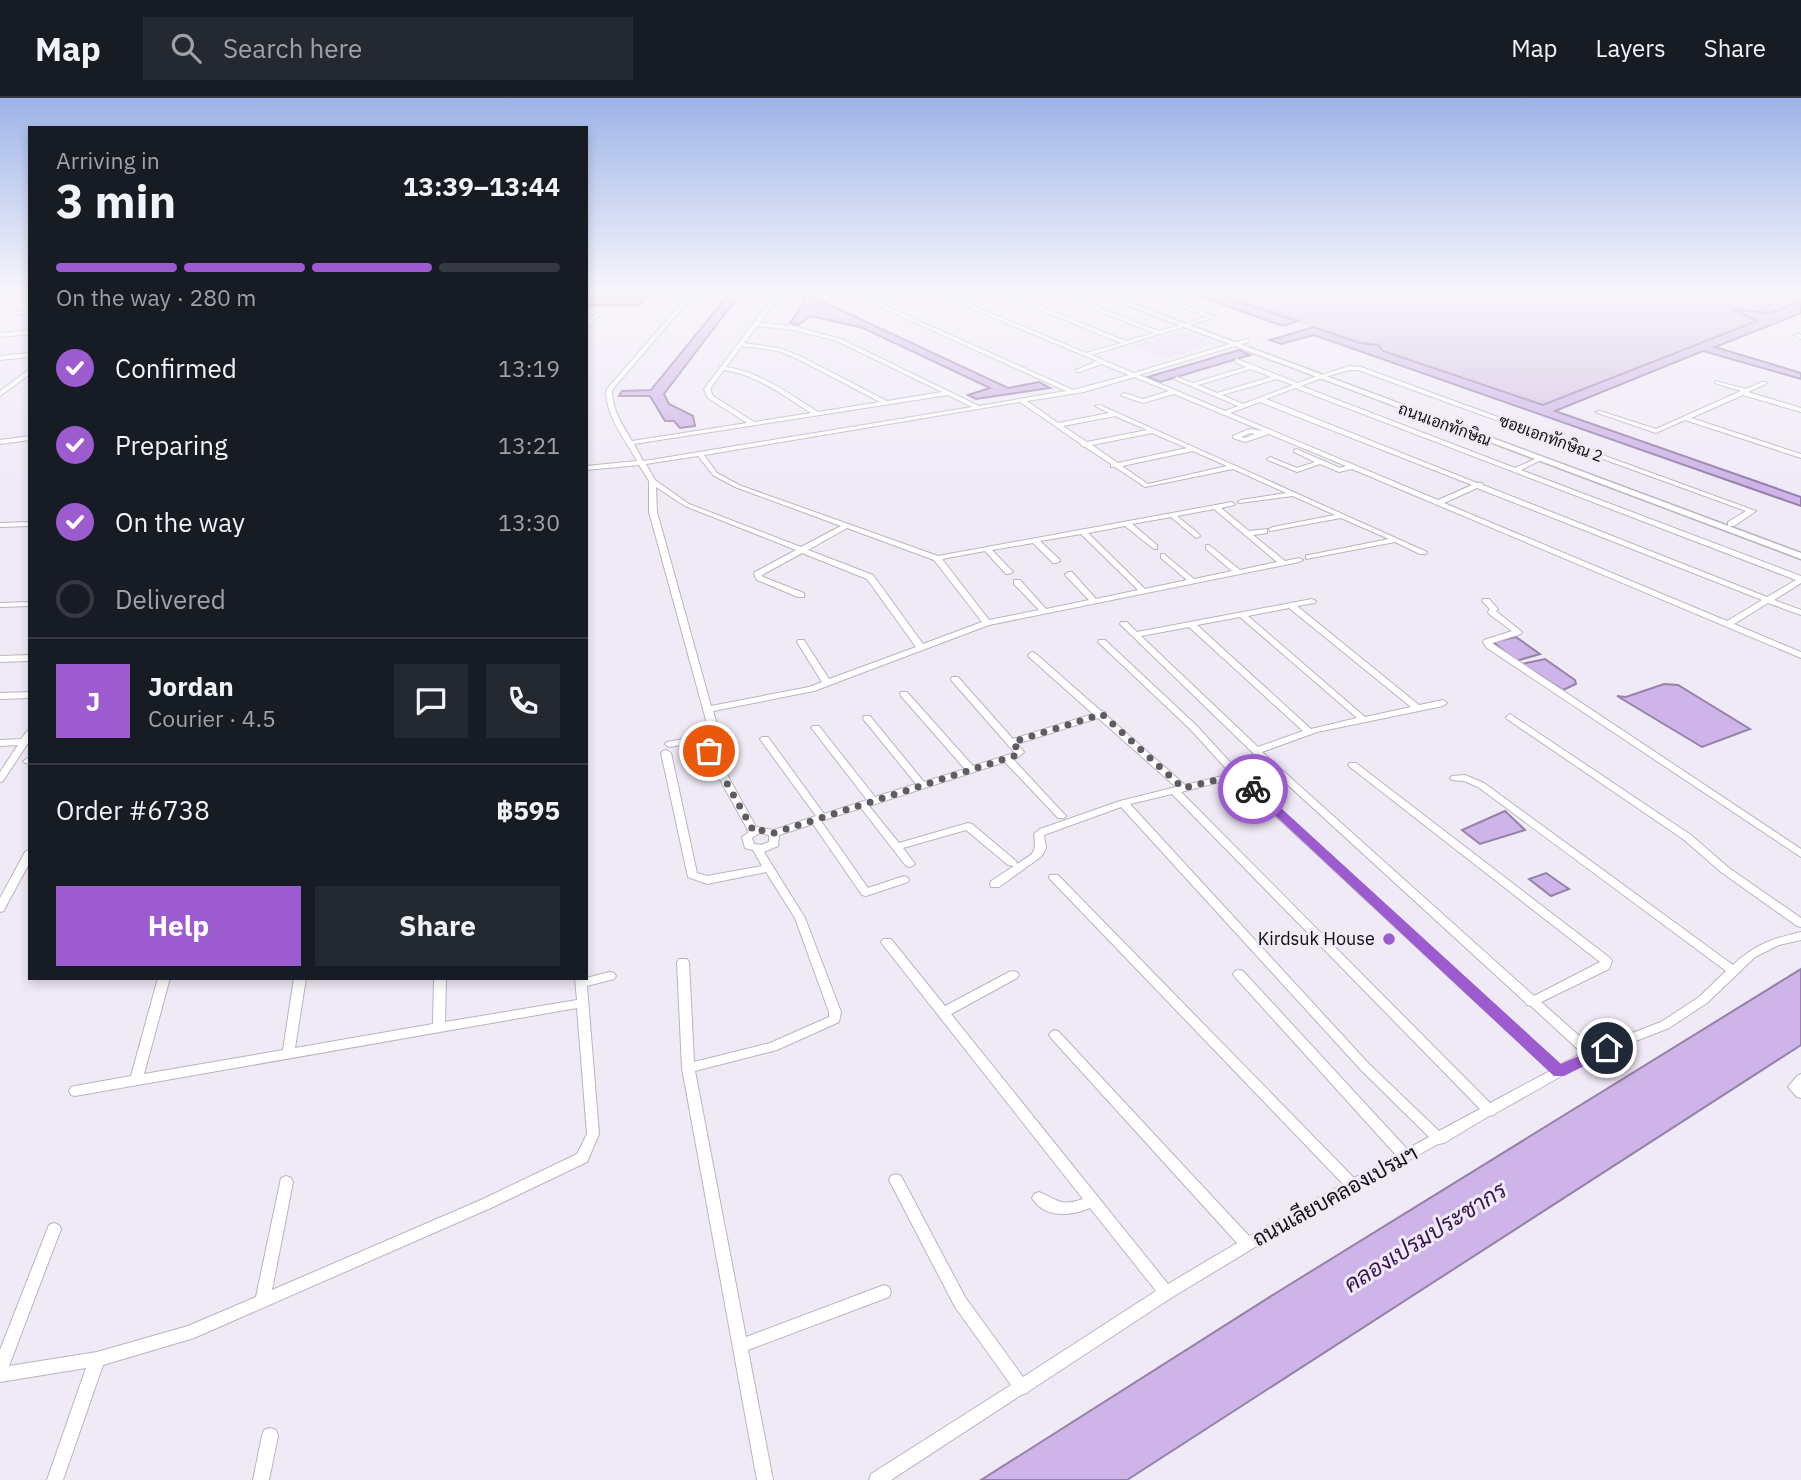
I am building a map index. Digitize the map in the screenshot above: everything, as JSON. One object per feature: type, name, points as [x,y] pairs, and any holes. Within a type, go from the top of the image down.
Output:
[{"type":"street","points":[[640,354],[609,390],[609,402],[652,481],[687,505],[870,577],[921,648]]},
{"type":"street","points":[[733,354],[707,393],[752,423]]},
{"type":"street","points":[[791,354],[885,402]]},
{"type":"street","points":[[869,354],[977,407]]},
{"type":"street","points":[[987,354],[1070,392]]},
{"type":"street","points":[[588,470],[651,462],[1070,392],[1202,354]]},
{"type":"street","name":"ถนนเอกทักษิณ","points":[[1265,354],[1801,553]]},
{"type":"street","points":[[0,358],[28,355]]},
{"type":"street","points":[[1084,355],[1801,655]]},
{"type":"street","points":[[1237,361],[1801,580]]},
{"type":"street","points":[[1078,371],[1102,362]]},
{"type":"street","points":[[1193,385],[1251,367]]},
{"type":"street","points":[[723,368],[739,369],[752,374],[817,413]]},
{"type":"street","name":"ซอยเอกทักษิณ 2","points":[[1322,376],[1349,368],[1359,369],[1752,511],[1728,526]]},
{"type":"street","points":[[0,394],[28,373]]},
{"type":"street","points":[[1230,373],[1255,383]]},
{"type":"street","points":[[1217,395],[1277,376]]},
{"type":"street","points":[[1224,413],[1322,376]]},
{"type":"street","points":[[1219,377],[1243,387]]},
{"type":"street","points":[[1177,379],[1241,405]]},
{"type":"street","points":[[1717,382],[1801,410]]},
{"type":"street","points":[[1598,412],[1653,431],[1764,383]]},
{"type":"street","points":[[1127,396],[1140,401],[1173,392]]},
{"type":"street","points":[[629,443],[949,393]]},
{"type":"street","points":[[1259,398],[1801,612]]},
{"type":"street","points":[[1021,400],[1113,466],[1147,486],[1234,467]]},
{"type":"street","points":[[1098,406],[1423,552]]},
{"type":"street","points":[[1056,425],[1116,414]]},
{"type":"street","points":[[1685,418],[1801,456]]},
{"type":"street","points":[[1084,445],[1153,430]]},
{"type":"street","points":[[0,442],[28,438]]},
{"type":"street","points":[[1113,466],[1193,449]]},
{"type":"street","points":[[1296,451],[1342,470],[1352,467]]},
{"type":"street","points":[[699,453],[715,474],[737,486],[937,558],[1292,494]]},
{"type":"street","points":[[1284,465],[1308,456]]},
{"type":"street","points":[[1515,470],[1541,457]]},
{"type":"street","points":[[1269,459],[1297,470],[1320,462]]},
{"type":"street","points":[[652,481],[653,512],[708,709],[712,735],[668,748],[692,876],[707,880],[769,868]]},
{"type":"street","points":[[1438,503],[1480,484]]},
{"type":"street","points":[[1215,508],[1283,563]]},
{"type":"street","points":[[1172,515],[1196,536]]},
{"type":"street","points":[[1247,534],[1342,516]]},
{"type":"street","points":[[1126,523],[1154,547]]},
{"type":"street","points":[[0,525],[28,524]]},
{"type":"street","points":[[801,594],[760,578],[758,574],[848,525]]},
{"type":"street","points":[[1082,531],[1143,591]]},
{"type":"street","points":[[1035,540],[1056,561]]},
{"type":"street","points":[[1309,557],[1396,540]]},
{"type":"street","points":[[1209,547],[1238,572]]},
{"type":"street","points":[[987,549],[1009,572]]},
{"type":"street","points":[[1164,556],[1192,581]]},
{"type":"street","points":[[937,558],[987,623]]},
{"type":"street","points":[[708,709],[790,694],[827,683],[987,623],[1299,560]]},
{"type":"street","points":[[1069,574],[1094,601]]},
{"type":"street","points":[[1728,624],[1801,580]]},
{"type":"street","points":[[1017,582],[1044,611]]},
{"type":"street","points":[[1135,635],[1312,601]]},
{"type":"street","points":[[1486,601],[1494,609],[1492,612],[1495,617],[1517,632],[1488,642],[1490,646],[1801,854]]},
{"type":"street","points":[[0,606],[28,604]]},
{"type":"street","points":[[1291,605],[1417,708]]},
{"type":"street","points":[[1242,615],[1364,720]]},
{"type":"street","points":[[1124,624],[1256,751],[1591,1054]]},
{"type":"street","points":[[1191,624],[1309,732]]},
{"type":"street","points":[[802,642],[827,683]]},
{"type":"street","points":[[1102,642],[1193,727],[1237,775],[1559,1072]]},
{"type":"street","points":[[1032,654],[1102,714],[1178,789],[1490,1111]]},
{"type":"street","points":[[0,659],[28,658]]},
{"type":"street","points":[[774,833],[774,844],[757,849],[749,846],[746,840],[754,832],[764,830],[774,833],[1019,752],[1013,742],[954,679]]},
{"type":"street","points":[[904,694],[971,770]]},
{"type":"street","points":[[0,696],[28,695]]},
{"type":"street","points":[[1256,751],[1309,732],[1443,703]]},
{"type":"street","points":[[1013,742],[1102,714]]},
{"type":"street","points":[[1510,717],[1687,837],[1725,870],[1801,923]]},
{"type":"street","points":[[867,718],[922,786]]},
{"type":"street","points":[[816,728],[910,864]]},
{"type":"street","points":[[0,779],[28,736]]},
{"type":"street","points":[[765,739],[866,892],[904,880]]},
{"type":"street","points":[[0,743],[23,742]]},
{"type":"street","points":[[709,751],[754,832]]},
{"type":"street","points":[[1007,758],[1060,816]]},
{"type":"street","points":[[1353,765],[1606,961],[1605,966],[1531,1002]]},
{"type":"street","points":[[996,884],[1038,854],[1041,848],[1039,834],[1044,831],[1123,803],[1237,775]]},
{"type":"street","points":[[1455,778],[1465,778],[1481,785],[1732,970]]},
{"type":"street","points":[[1123,803],[1365,1067],[1439,1139]]},
{"type":"street","points":[[896,847],[968,826],[1012,863]]},
{"type":"street","points":[[688,1068],[773,1047],[835,1019],[835,1012],[808,937],[757,849]]},
{"type":"street","points":[[0,908],[28,856]]},
{"type":"street","points":[[1054,877],[1353,1185]]},
{"type":"street","name":"ถนนเลียบคลองเปรมฯ","points":[[877,1480],[1166,1293],[1247,1244],[1591,1054],[1665,1026],[1686,1014],[1732,970],[1765,946],[1801,936]]},
{"type":"street","points":[[887,942],[1166,1293]]},
{"type":"street","points":[[683,962],[688,1068],[765,1480]]},
{"type":"street","points":[[1239,974],[1405,1156]]},
{"type":"street","points":[[942,1013],[1013,975]]},
{"type":"street","points":[[588,980],[610,976]]},
{"type":"street","points":[[136,1080],[162,980]]},
{"type":"street","points":[[288,1054],[300,980]]},
{"type":"street","points":[[439,1028],[440,980]]},
{"type":"street","points":[[0,1375],[97,1359],[178,1337],[262,1303],[488,1203],[582,1157],[588,1151],[593,1133],[582,981]]},
{"type":"street","points":[[75,1091],[583,1003]]},
{"type":"street","points":[[1055,1035],[1247,1244]]},
{"type":"street","points":[[1801,1079],[1794,1087],[1801,1093]]},
{"type":"street","points":[[896,1180],[960,1302],[1022,1388]]},
{"type":"street","points":[[262,1303],[286,1182]]},
{"type":"street","points":[[1039,1198],[1054,1209],[1062,1211],[1091,1202]]},
{"type":"street","points":[[0,1369],[54,1229]]},
{"type":"street","points":[[741,1346],[884,1292]]},
{"type":"street","points":[[55,1480],[97,1359]]},
{"type":"street","points":[[261,1480],[270,1436]]},
{"type":"shaded area","points":[[1157,354],[1181,354],[1167,359]]},
{"type":"shaded area","points":[[1393,354],[1671,354],[1543,405]]},
{"type":"water","points":[[680,354],[694,354],[664,394],[669,404],[693,416],[695,426],[680,428],[674,421],[665,421],[650,396],[619,396],[622,391],[651,390]]},
{"type":"water","points":[[919,354],[936,354],[1008,388],[1039,382],[1050,388],[976,399],[968,395],[990,388]]},
{"type":"water","points":[[1224,354],[1250,355],[1160,382],[1148,377]]},
{"type":"water","points":[[1370,354],[1393,354],[1543,405],[1672,354],[1694,354],[1555,411],[1801,497],[1801,506]]},
{"type":"water","points":[[1715,354],[1740,354],[1801,373],[1801,379]]},
{"type":"water","points":[[1516,637],[1540,654],[1516,661],[1493,642]]},
{"type":"water","points":[[1545,659],[1575,680],[1576,684],[1563,690],[1522,664]]},
{"type":"water","points":[[1664,684],[1678,685],[1750,729],[1702,747],[1617,696],[1626,697]]},
{"type":"water","points":[[1505,811],[1525,830],[1480,844],[1462,830]]},
{"type":"water","points":[[1546,873],[1569,889],[1551,896],[1529,879]]},
{"type":"water","name":"คลองเปรมประชากร","points":[[1801,969],[1801,1045],[1127,1480],[981,1480],[1276,1293]]},
{"type":"way so far","points":[[709,751],[754,832],[764,830],[774,833],[1014,756],[1019,752],[1013,742],[1102,714],[1183,788],[1237,775],[1253,789]]},
{"type":"place","name":"Kirdsuk House","points":[[1389,939]]},
{"type":"route","points":[[1253,789],[1559,1072],[1607,1048]]}]
